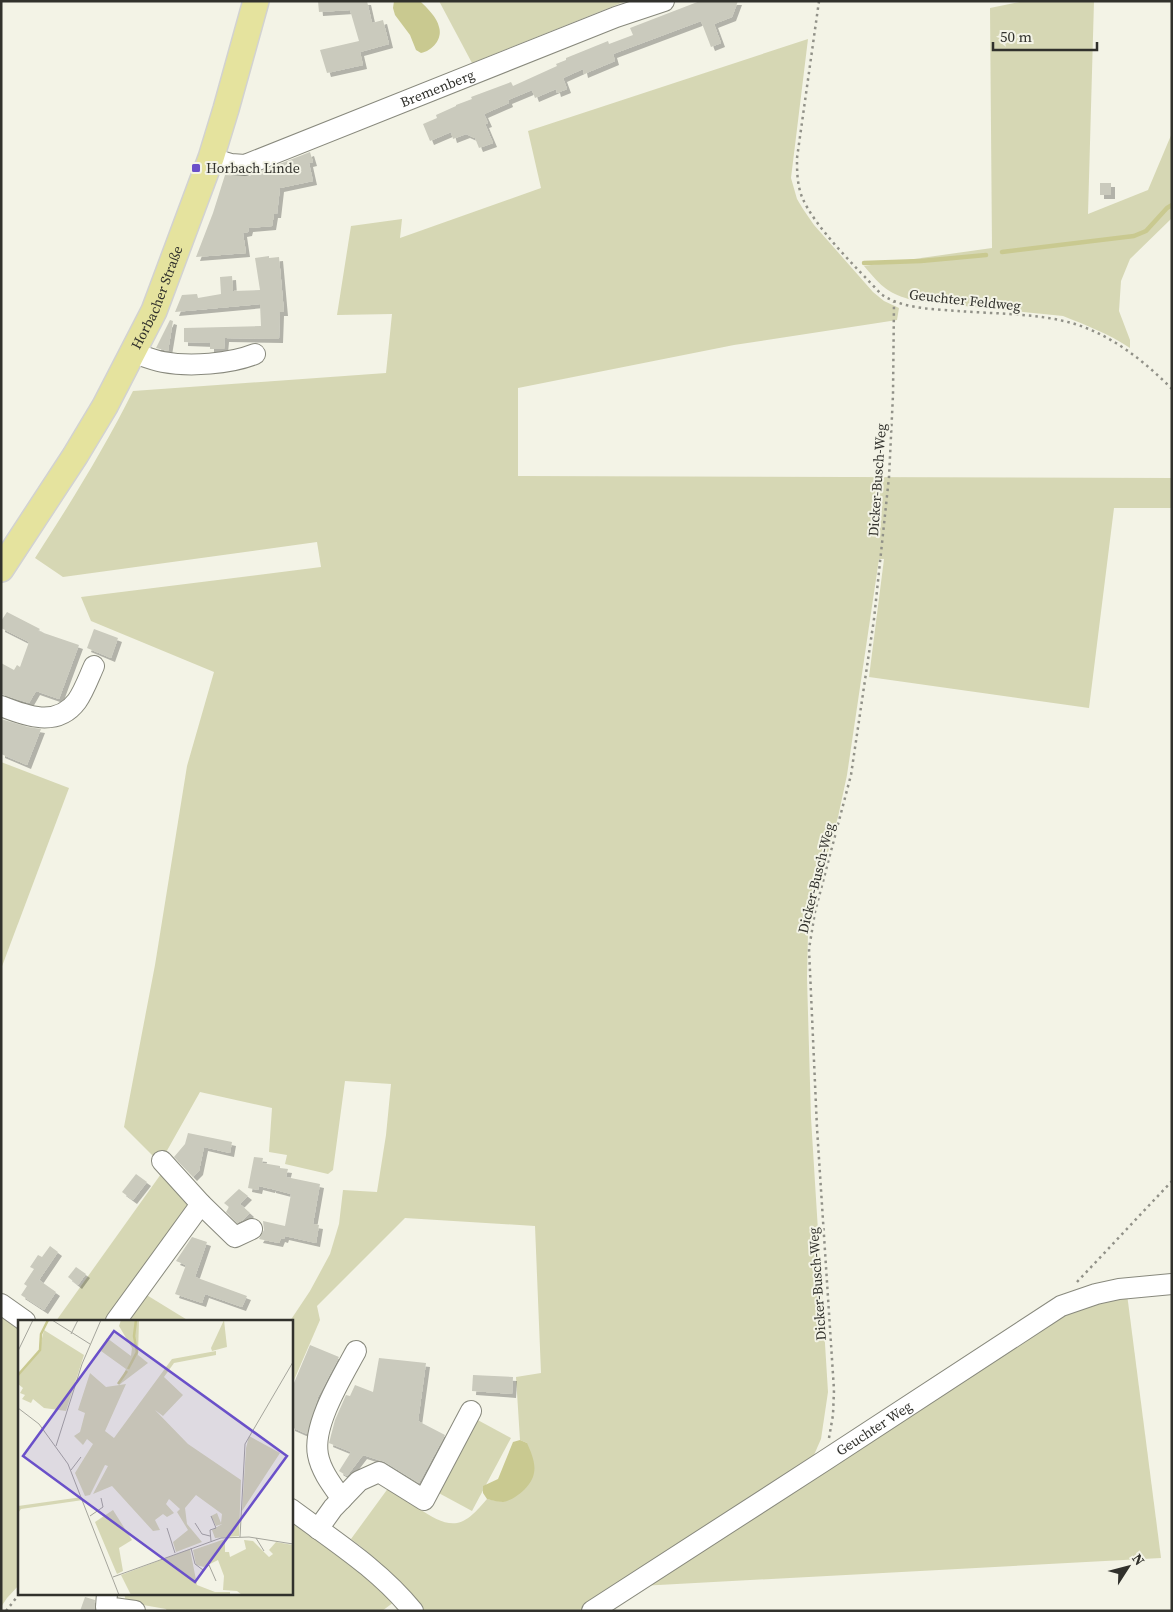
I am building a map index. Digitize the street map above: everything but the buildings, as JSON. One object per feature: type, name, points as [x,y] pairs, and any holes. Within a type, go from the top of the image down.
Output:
[{"type":"main road","name":"Horbacher Straße","points":[[1,569],[75,456],[134,353],[154,311],[211,158],[256,1]]},
{"type":"street","name":"Bremenberg","points":[[211,158],[231,164],[245,165],[616,17],[664,1]]},
{"type":"street","points":[[134,353],[162,362],[178,364],[235,361],[255,354]]},
{"type":"street","points":[[1,706],[24,715],[46,718],[57,716],[76,702],[94,666]]},
{"type":"street","points":[[162,1161],[201,1204],[235,1237],[252,1229]]},
{"type":"street","points":[[117,1320],[201,1204]]},
{"type":"street","name":"Geuchter Weg","points":[[592,1611],[1061,1306],[1096,1294],[1120,1289],[1172,1284]]},
{"type":"street","points":[[1,1304],[24,1320]]},
{"type":"street","points":[[342,1499],[327,1478],[318,1454],[318,1440],[322,1418],[332,1394],[356,1351]]},
{"type":"street","points":[[318,1528],[359,1481],[379,1472],[424,1500],[472,1411]]},
{"type":"street","points":[[292,1510],[355,1555],[381,1577],[413,1611]]},
{"type":"street","points":[[106,1604],[135,1611]]},
{"type":"path","name":"Geuchter Feldweg","points":[[819,1],[797,158],[797,173],[801,196],[816,221],[881,294],[894,302],[934,309],[1035,317],[1073,324],[1092,331],[1134,355],[1172,389]]},
{"type":"path","name":"Dicker-Busch-Weg","points":[[824,1461],[833,1415],[834,1390],[817,1128],[810,949],[815,912],[850,775],[874,619],[890,468],[894,302]]},
{"type":"path","points":[[1061,1306],[1071,1288],[1172,1181]]},
{"type":"path","points":[[6,1611],[19,1594]]},
{"type":"shaded area","points":[[394,1],[420,1],[431,13],[438,23],[440,31],[438,40],[433,47],[421,53],[416,50],[410,35],[395,15]]},
{"type":"shaded area","points":[[439,1],[626,1],[472,63]]},
{"type":"shaded area","points":[[1024,1],[1094,1],[1088,214],[1148,190],[1172,133],[1172,218],[1130,259],[1121,281],[1119,311],[1130,340],[1130,348],[1106,334],[1063,316],[915,301],[886,289],[864,266],[992,248],[990,8]]},
{"type":"shaded area","points":[[808,39],[791,178],[797,199],[814,225],[873,292],[884,301],[899,308],[897,320],[734,345],[518,388],[518,476],[1172,478],[1172,508],[1114,508],[1089,708],[869,677],[884,559],[879,559],[847,775],[838,817],[812,908],[808,932],[807,978],[811,1118],[828,1392],[821,1439],[810,1464],[583,1611],[423,1611],[380,1564],[351,1539],[389,1487],[431,1516],[449,1523],[466,1520],[487,1499],[502,1502],[527,1443],[520,1440],[516,1377],[541,1373],[535,1226],[405,1218],[317,1306],[320,1320],[292,1385],[291,1320],[310,1291],[330,1254],[339,1224],[343,1190],[377,1192],[386,1135],[391,1084],[345,1081],[333,1170],[328,1174],[285,1164],[287,1155],[269,1152],[272,1108],[200,1092],[160,1163],[124,1127],[155,965],[187,766],[214,672],[91,621],[81,597],[321,567],[317,542],[63,577],[35,558],[86,476],[133,391],[386,373],[392,314],[337,315],[351,226],[402,219],[400,238],[541,188],[528,131]]},
{"type":"shaded area","points":[[1,762],[69,788],[1,969]]},
{"type":"shaded area","points":[[161,1174],[190,1201],[106,1320],[57,1320]]},
{"type":"shaded area","points":[[145,1294],[187,1320],[127,1320]]},
{"type":"shaded area","points":[[1127,1294],[1161,1558],[640,1586],[1067,1310]]},
{"type":"shaded area","points":[[1,1313],[18,1324],[18,1586],[1,1607]]},
{"type":"shaded area","points":[[474,1418],[511,1438],[472,1511],[435,1491]]},
{"type":"shaded area","points":[[520,1440],[527,1443],[532,1454],[534,1461],[533,1478],[522,1492],[508,1501],[501,1502],[487,1499],[483,1493],[483,1486],[498,1479],[513,1442]]},
{"type":"shaded area","points":[[292,1515],[394,1602],[382,1611],[167,1611],[166,1609],[126,1602],[124,1594],[292,1594]]},
{"type":"waterway","points":[[1002,252],[1134,236],[1146,231],[1172,205]]},
{"type":"waterway","points":[[864,263],[921,261],[986,255]]},
{"type":"place","name":"Horbach Linde","points":[[196,168]]}]
